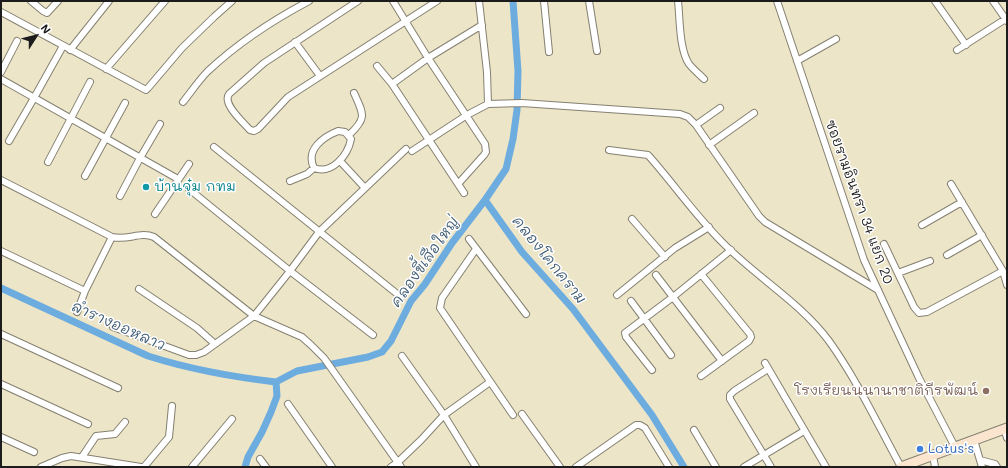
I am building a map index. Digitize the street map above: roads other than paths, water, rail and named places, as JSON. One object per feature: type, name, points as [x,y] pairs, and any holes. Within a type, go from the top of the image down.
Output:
[{"type":"street","points":[[31,1],[47,13],[58,1]]},
{"type":"street","points":[[70,50],[109,1]]},
{"type":"street","points":[[106,69],[165,1]]},
{"type":"street","points":[[1,12],[144,89],[148,88],[182,48],[232,1]]},
{"type":"street","points":[[183,102],[208,72],[255,33],[281,16],[309,1]]},
{"type":"street","points":[[358,1],[264,63],[229,94],[227,98],[228,105],[250,130],[254,131],[288,97],[437,1]]},
{"type":"street","points":[[393,1],[428,58],[484,141],[486,152],[458,184]]},
{"type":"street","points":[[479,1],[487,72],[488,104]]},
{"type":"street","points":[[544,1],[549,52]]},
{"type":"street","points":[[589,1],[597,51]]},
{"type":"street","points":[[678,1],[683,47],[686,57],[690,65],[704,80]]},
{"type":"street","name":"ซอยรามอินทรา 34 แยก 20","points":[[777,1],[864,260],[919,378],[955,446]]},
{"type":"street","points":[[935,1],[966,44]]},
{"type":"street","points":[[957,50],[1006,19],[993,1]]},
{"type":"street","points":[[392,84],[428,58],[482,25]]},
{"type":"street","points":[[797,61],[836,39]]},
{"type":"street","points":[[1,72],[17,41]]},
{"type":"street","points":[[295,42],[320,76]]},
{"type":"street","points":[[9,141],[63,46]]},
{"type":"street","points":[[377,66],[392,84],[464,193]]},
{"type":"street","points":[[1,78],[178,179]]},
{"type":"street","points":[[48,162],[90,82]]},
{"type":"street","points":[[349,135],[361,122],[362,116],[361,108],[354,94]]},
{"type":"street","points":[[85,176],[125,103]]},
{"type":"street","points":[[113,327],[189,355],[200,354],[254,316],[319,232],[365,188],[409,150],[429,141],[467,115],[488,104],[522,103],[680,114],[688,117],[696,125],[759,216],[765,222],[878,290]]},
{"type":"street","points":[[696,125],[720,108]]},
{"type":"street","points":[[709,145],[754,113]]},
{"type":"street","points":[[120,196],[160,124]]},
{"type":"street","points":[[338,131],[345,132],[349,135],[351,139],[350,146],[340,161],[326,169],[319,170],[314,168],[311,162],[312,153],[321,140],[338,131]]},
{"type":"street","points":[[214,147],[401,297]]},
{"type":"street","points":[[609,150],[648,155],[708,227],[730,250],[811,320],[828,340],[846,366],[901,467],[955,446],[1006,431]]},
{"type":"street","points":[[340,161],[365,188]]},
{"type":"street","points":[[155,214],[189,164]]},
{"type":"street","points":[[290,180],[307,174],[314,168]]},
{"type":"street","points":[[1,180],[112,237],[120,239],[146,234],[154,237],[254,316],[302,337],[324,358],[399,465]]},
{"type":"street","points":[[951,184],[1003,271],[1007,285]]},
{"type":"street","points":[[189,188],[290,271],[373,335]]},
{"type":"street","points":[[922,225],[962,202]]},
{"type":"street","points":[[632,218],[665,257]]},
{"type":"street","points":[[618,295],[675,248],[708,227]]},
{"type":"street","points":[[947,255],[982,235]]},
{"type":"street","points":[[77,312],[85,291],[112,237]]},
{"type":"street","points":[[468,238],[526,314]]},
{"type":"street","points":[[884,244],[914,307],[919,313],[923,313],[1003,271]]},
{"type":"street","points":[[476,249],[442,298],[440,308],[513,415]]},
{"type":"street","points":[[652,370],[625,336],[626,333],[702,274],[730,250]]},
{"type":"street","points":[[1,251],[85,291]]},
{"type":"street","points":[[898,273],[930,261]]},
{"type":"street","points":[[702,274],[750,334],[751,338],[702,376]]},
{"type":"street","points":[[656,276],[722,361]]},
{"type":"street","points":[[139,289],[197,328],[215,344]]},
{"type":"street","points":[[630,301],[671,355]]},
{"type":"street","points":[[1,336],[118,388]]},
{"type":"street","points":[[402,356],[444,415],[476,467]]},
{"type":"street","points":[[765,363],[826,467]]},
{"type":"street","points":[[768,369],[734,391],[730,395],[730,399],[771,467]]},
{"type":"street","points":[[391,467],[399,465],[444,415],[490,382]]},
{"type":"street","points":[[1,384],[88,424]]},
{"type":"street","points":[[288,404],[332,467]]},
{"type":"street","points":[[144,467],[169,437],[172,406]]},
{"type":"street","points":[[522,414],[560,467]]},
{"type":"street","points":[[192,467],[232,419]]},
{"type":"street","points":[[82,457],[96,436],[115,434],[125,422]]},
{"type":"street","points":[[576,467],[636,425],[640,425],[645,428],[669,467]]},
{"type":"street","points":[[694,430],[716,467]]},
{"type":"street","points":[[744,467],[804,431]]},
{"type":"street","points":[[1,437],[34,452]]},
{"type":"street","points":[[974,440],[982,467]]},
{"type":"street","points":[[933,455],[935,467]]},
{"type":"street","points":[[41,467],[66,457],[82,457],[141,467]]},
{"type":"street","points":[[260,459],[266,467]]},
{"type":"street","points":[[980,460],[995,464],[997,467]]},
{"type":"waterway","name":"คลองขี้เสือใหญ่","points":[[276,382],[297,371],[368,357],[382,352],[391,341],[411,301],[425,284],[452,243],[485,200],[506,169],[513,139],[517,110],[518,71],[513,1]]},
{"type":"waterway","name":"คลองโคกคราม","points":[[485,200],[522,252],[573,309],[617,368],[652,415],[684,467]]},
{"type":"waterway","name":"ลำรางออหลาว","points":[[1,288],[148,356],[211,372],[276,382]]},
{"type":"waterway","name":"คลองขี้เสือใหญ่","points":[[245,467],[248,457],[262,432],[277,396],[276,382]]},
{"type":"place","name":"บ้านจุ๋ม กทม","points":[[146,187]]},
{"type":"place","name":"โรงเรียนนนานาชาติกีรพัฒน์","points":[[986,391]]},
{"type":"place","name":"Lotus's","points":[[920,449]]}]
